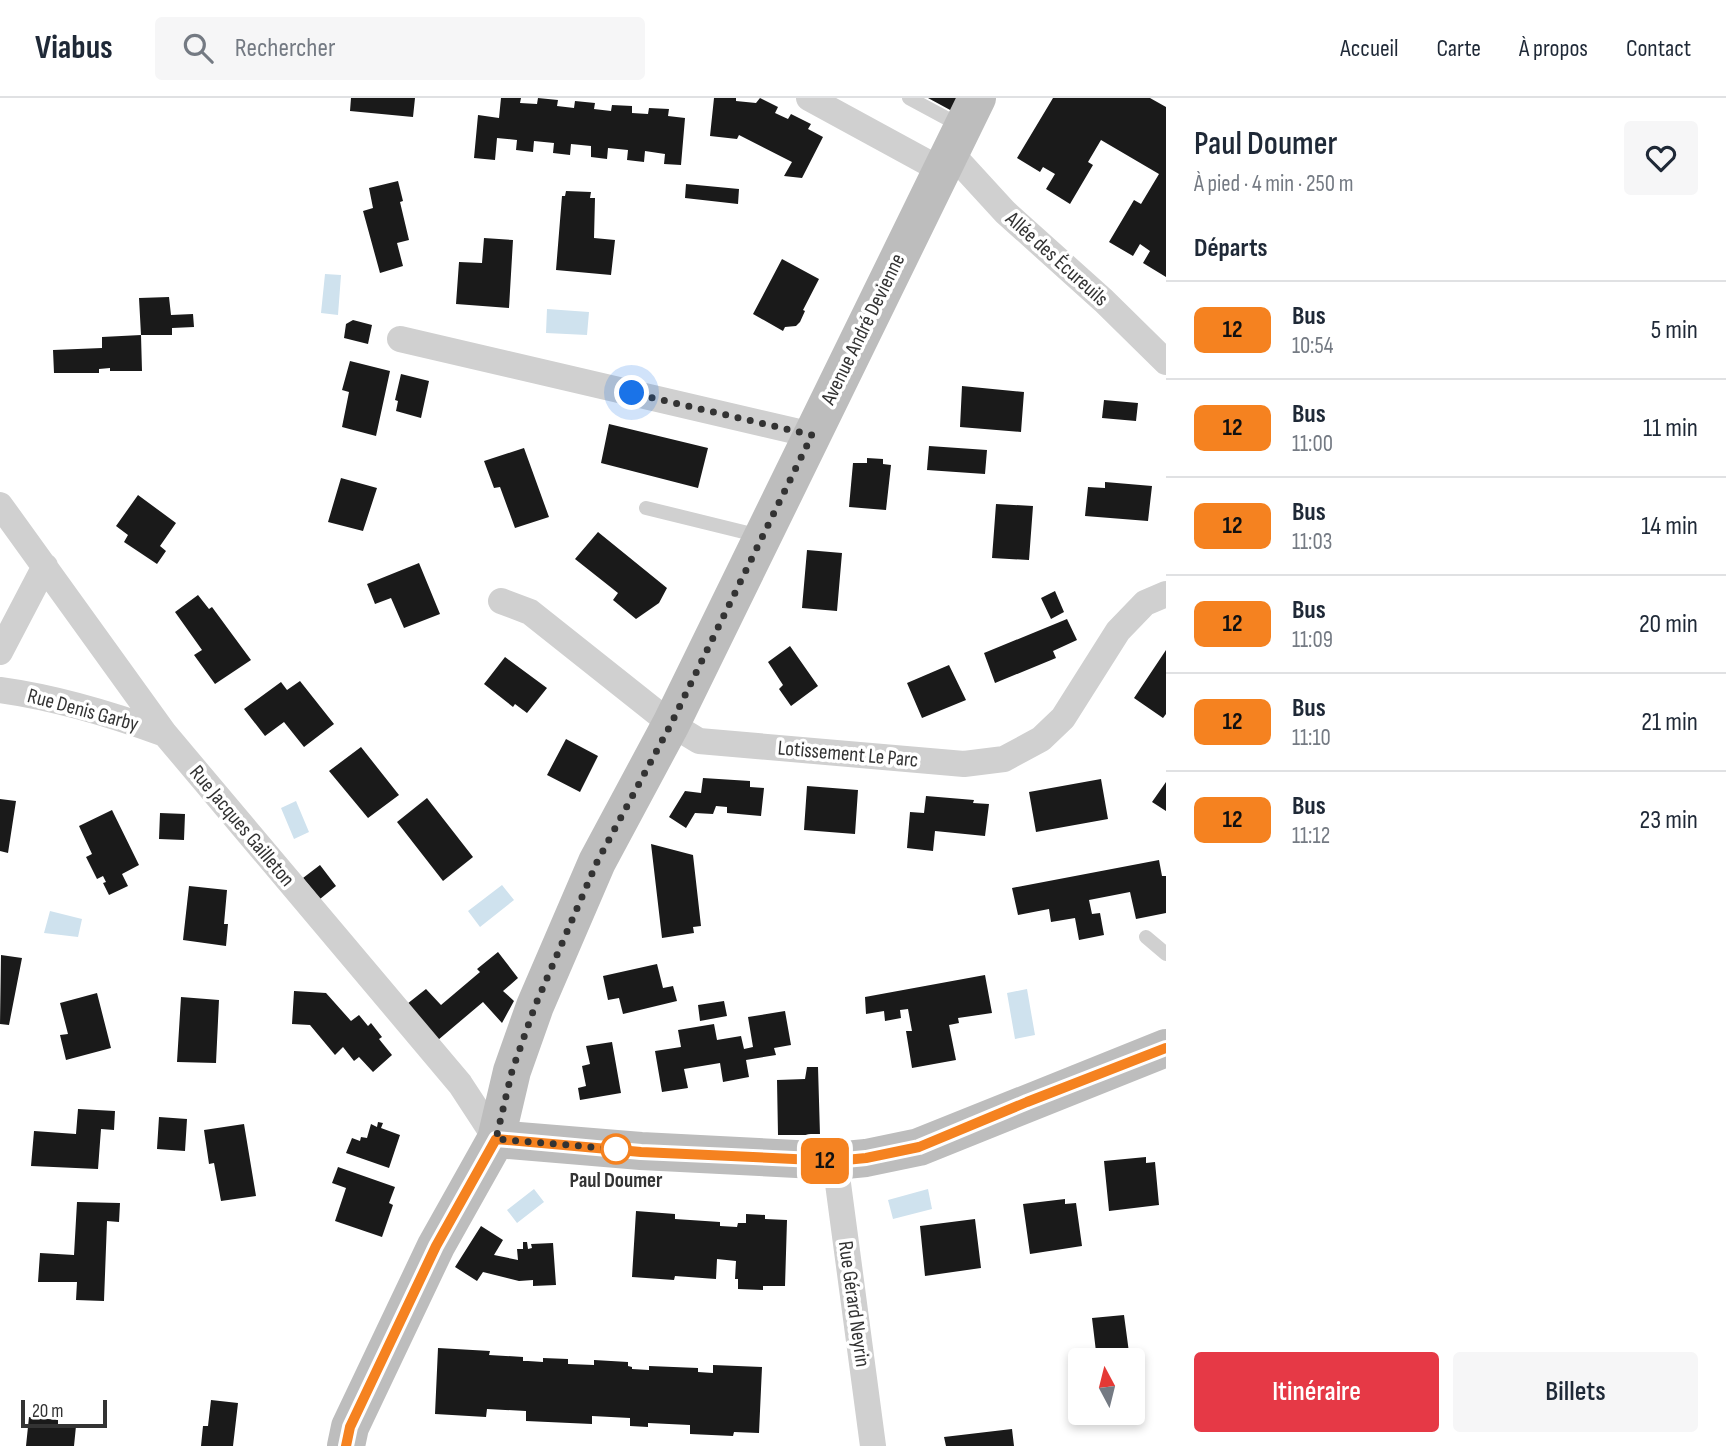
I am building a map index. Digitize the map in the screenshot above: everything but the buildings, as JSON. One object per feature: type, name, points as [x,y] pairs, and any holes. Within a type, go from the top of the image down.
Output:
[{"type":"street","points":[[809,98],[958,137]]},
{"type":"street","name":"Allée des Écureuils","points":[[958,137],[1005,212],[1108,305],[1166,362]]},
{"type":"street","name":"Avenue André Devienne","points":[[346,1446],[350,1427],[436,1246],[496,1139],[512,1071],[540,994],[597,862],[671,724],[958,137]]},
{"type":"street","points":[[400,340],[812,435]]},
{"type":"street","name":"Rue Jacques Gailleton","points":[[0,505],[165,734],[460,1084],[496,1139]]},
{"type":"street","points":[[0,652],[45,566]]},
{"type":"street","name":"Lotissement Le Parc","points":[[501,601],[530,612],[671,724],[699,741],[964,764],[1004,759],[1041,739],[1063,718],[1118,631],[1145,603],[1166,594]]},
{"type":"street","name":"Rue Denis Garby","points":[[0,690],[52,698],[98,710],[165,734]]},
{"type":"street","points":[[496,1139],[641,1152],[835,1161],[866,1158],[919,1147],[1166,1048]]},
{"type":"street","name":"Rue Gérard Neyrin","points":[[835,1161],[873,1446]]},
{"type":"lane","points":[[909,98],[958,137]]},
{"type":"lane","points":[[646,508],[763,537]]},
{"type":"lane","points":[[1146,937],[1166,954]]},
{"type":"water","points":[[325,274],[341,275],[338,315],[321,313]]},
{"type":"water","points":[[547,309],[589,312],[587,335],[546,333]]},
{"type":"water","points":[[296,801],[309,832],[294,839],[281,808]]},
{"type":"water","points":[[502,885],[514,900],[480,927],[468,911]]},
{"type":"water","points":[[50,911],[82,919],[78,937],[44,933]]},
{"type":"water","points":[[1027,989],[1035,1035],[1015,1039],[1007,993]]},
{"type":"water","points":[[534,1189],[544,1202],[517,1223],[507,1210]]},
{"type":"water","points":[[928,1189],[932,1209],[893,1219],[888,1200]]},
{"type":"bus line","name":"12","points":[[346,1446],[350,1427],[436,1246],[496,1139],[641,1152],[835,1161],[866,1158],[919,1147],[1166,1048]]},
{"type":"place","name":"Paul Doumer","points":[[616,1149]]},
{"type":"route","points":[[616,1149],[496,1139],[512,1071],[535,1006],[597,862],[671,724],[812,435],[632,393]]}]
